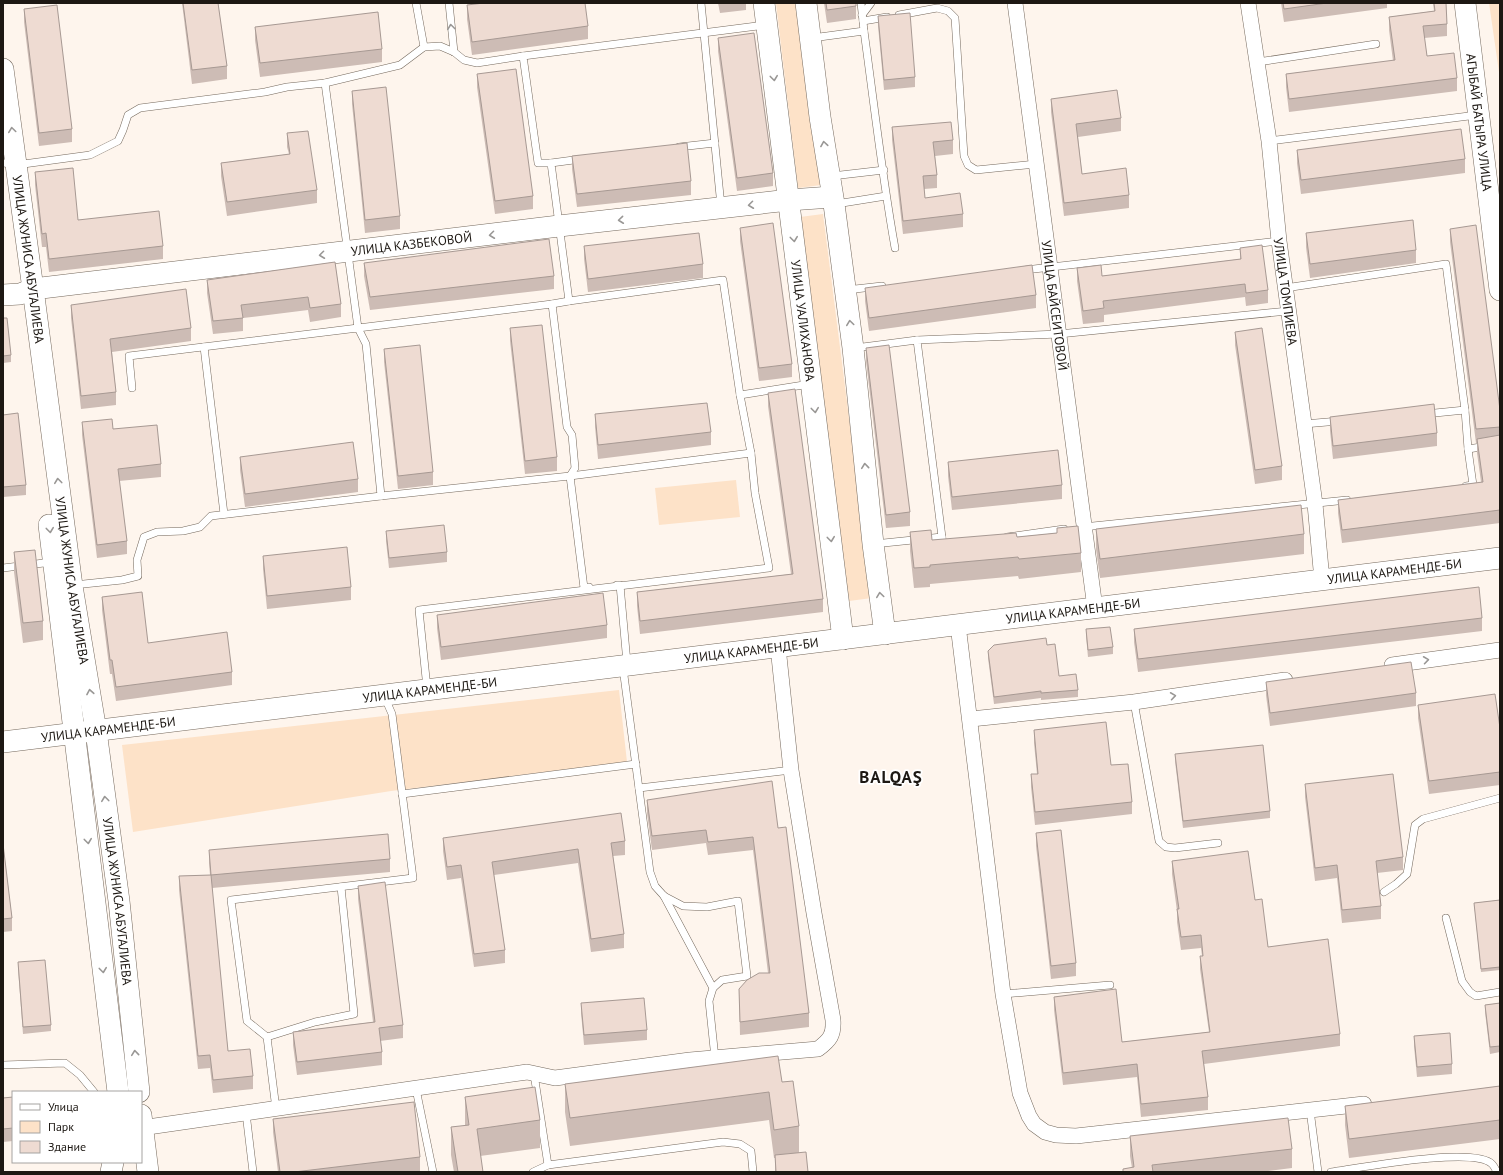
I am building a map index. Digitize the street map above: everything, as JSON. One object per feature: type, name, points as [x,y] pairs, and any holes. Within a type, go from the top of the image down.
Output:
[{"type":"main road","name":"УЛИЦА УАЛИХАНОВА","points":[[764,3],[843,639]]},
{"type":"main road","points":[[806,3],[820,117],[830,176],[853,348],[873,544],[885,634]]},
{"type":"main road","name":"АГЫБАЙ БАТЫРА УЛИЦА","points":[[1466,3],[1500,290]]},
{"type":"main road","name":"УЛИЦА ЖУНИСА АБУГАЛИЕВА","points":[[3,69],[8,162],[19,293],[54,562],[118,1091]]},
{"type":"main road","name":"УЛИЦА КАЗБЕКОВОЙ","points":[[19,293],[560,226],[789,200],[833,200]]},
{"type":"main road","name":"УЛИЦА ЖУНИСА АБУГАЛИЕВА","points":[[19,293],[72,586],[96,730],[118,900],[139,1091]]},
{"type":"main road","name":"УЛИЦА КАРАМЕНДЕ-БИ","points":[[3,742],[1500,558]]},
{"type":"main road","points":[[142,1131],[148,1172]]},
{"type":"street","name":"УЛИЦА БАЙСЕИТОВОЙ","points":[[1015,3],[1059,334],[1080,527],[1095,608]]},
{"type":"street","name":"УЛИЦА ТОМПИЕВА","points":[[1248,3],[1269,141],[1279,241],[1304,424],[1322,580]]},
{"type":"street","points":[[958,624],[971,719],[1003,994],[1020,1093],[1028,1116],[1034,1124],[1045,1132],[1056,1135],[1076,1136],[1382,1102]]},
{"type":"street","points":[[142,1124],[276,1109],[527,1072],[555,1078],[715,1058],[818,1049],[828,1041],[834,1030],[792,770],[778,647]]},
{"type":"street","points":[[1375,668],[1500,650]]},
{"type":"street","points":[[971,719],[1134,702],[1298,679]]},
{"type":"lane","points":[[416,3],[424,47]]},
{"type":"lane","points":[[449,3],[454,52]]},
{"type":"lane","points":[[701,3],[722,208]]},
{"type":"lane","points":[[861,3],[884,170],[886,196],[895,248]]},
{"type":"lane","points":[[862,18],[871,3]]},
{"type":"lane","points":[[862,18],[937,8],[948,11],[955,18],[964,156],[968,166],[976,170],[1036,164]]},
{"type":"lane","points":[[8,162],[90,155],[118,141],[128,115],[140,108],[325,83],[400,64],[424,47],[440,46],[454,52],[464,60],[477,63],[767,24]]},
{"type":"lane","points":[[810,38],[864,31]]},
{"type":"lane","points":[[1258,62],[1376,44]]},
{"type":"lane","points":[[524,56],[538,163],[551,163],[590,158]]},
{"type":"lane","points":[[325,83],[358,328],[366,344],[382,496]]},
{"type":"lane","points":[[1269,141],[1478,114]]},
{"type":"lane","points":[[668,149],[715,143]]},
{"type":"lane","points":[[551,163],[569,301]]},
{"type":"lane","points":[[830,176],[884,170]]},
{"type":"lane","points":[[833,200],[886,196]]},
{"type":"lane","points":[[1018,271],[1279,241]]},
{"type":"lane","points":[[1285,288],[1446,264],[1473,485],[1457,487]]},
{"type":"lane","points":[[132,388],[129,356],[552,304],[722,280],[755,493],[769,568],[420,610],[427,690]]},
{"type":"lane","points":[[845,290],[892,285]]},
{"type":"lane","points":[[552,304],[567,427],[572,435],[575,468],[570,476],[584,588],[620,585]]},
{"type":"lane","points":[[853,348],[917,340],[1059,334],[1288,311]]},
{"type":"lane","points":[[917,340],[943,545],[950,544]]},
{"type":"lane","points":[[204,347],[224,514]]},
{"type":"lane","points":[[740,395],[812,383]]},
{"type":"lane","points":[[1419,414],[1465,410]]},
{"type":"lane","points":[[1304,424],[1350,420]]},
{"type":"lane","points":[[1468,449],[1500,444]]},
{"type":"lane","points":[[72,586],[122,580],[138,576],[137,560],[144,537],[157,532],[183,531],[200,527],[211,516],[570,476],[750,454]]},
{"type":"lane","points":[[1080,527],[1354,499]]},
{"type":"lane","points":[[998,538],[1068,528]]},
{"type":"lane","points":[[873,544],[942,537]]},
{"type":"lane","points":[[3,568],[54,562]]},
{"type":"lane","points":[[620,585],[625,666],[650,872],[655,886],[664,896],[712,988]]},
{"type":"lane","points":[[276,1109],[267,1037],[246,1021],[231,900],[413,878],[392,714],[384,696]]},
{"type":"lane","points":[[1134,702],[1159,841],[1166,847],[1175,848],[1218,843]]},
{"type":"lane","points":[[402,794],[636,764]]},
{"type":"lane","points":[[639,788],[792,770]]},
{"type":"lane","points":[[1384,892],[1407,874],[1414,825],[1423,819],[1500,798]]},
{"type":"lane","points":[[267,1037],[315,1022],[354,1014],[341,887]]},
{"type":"lane","points":[[664,896],[683,906],[707,907],[738,901],[747,976],[722,980],[712,988],[708,1001],[715,1058]]},
{"type":"lane","points":[[1446,918],[1462,981],[1476,996],[1500,992]]},
{"type":"lane","points":[[1003,994],[1110,985]]},
{"type":"lane","points":[[3,1065],[66,1062],[80,1075],[93,1091]]},
{"type":"lane","points":[[534,1074],[548,1165]]},
{"type":"lane","points":[[416,1088],[433,1172]]},
{"type":"lane","points":[[1310,1110],[1318,1172]]},
{"type":"lane","points":[[246,1113],[253,1172]]},
{"type":"lane","points":[[533,1172],[548,1165],[723,1142],[740,1144],[751,1151],[753,1172]]},
{"type":"lane","points":[[1331,1172],[1446,1156],[1478,1158],[1492,1163],[1497,1172]]},
{"type":"green space","points":[[776,3],[800,3],[821,185],[798,188]]},
{"type":"green space","points":[[1489,3],[1500,3],[1500,79]]},
{"type":"green space","points":[[823,214],[872,598],[849,601],[800,217]]},
{"type":"green space","points":[[736,480],[740,517],[659,525],[655,488]]},
{"type":"green space","points":[[619,690],[627,762],[391,791],[133,832],[122,745]]},
{"type":"building","points":[[183,3],[218,3],[227,66],[192,70]]},
{"type":"building","points":[[484,3],[585,3],[588,26],[472,42],[467,5]]},
{"type":"building","points":[[826,3],[856,3],[856,6],[827,10]]},
{"type":"building","points":[[1283,3],[1327,3],[1284,9]]},
{"type":"building","points":[[1434,3],[1446,3],[1447,24],[1423,26],[1427,56],[1454,53],[1457,78],[1289,99],[1286,74],[1395,60],[1389,17],[1435,11]]},
{"type":"building","points":[[57,5],[72,129],[39,133],[24,9]]},
{"type":"building","points":[[378,12],[382,49],[260,63],[255,27]]},
{"type":"building","points":[[910,13],[915,77],[884,80],[878,16]]},
{"type":"building","points":[[754,33],[773,173],[737,178],[718,38]]},
{"type":"building","points":[[516,69],[533,196],[495,201],[477,74]]},
{"type":"building","points":[[386,87],[400,216],[365,220],[352,91]]},
{"type":"building","points":[[1117,90],[1121,118],[1076,124],[1082,174],[1126,168],[1129,195],[1064,203],[1051,99]]},
{"type":"building","points":[[951,122],[953,140],[933,142],[937,175],[923,176],[925,198],[960,193],[963,214],[903,221],[892,127]]},
{"type":"building","points":[[1461,129],[1465,159],[1301,180],[1297,150]]},
{"type":"building","points":[[308,131],[317,190],[227,202],[221,163],[290,154],[287,133]]},
{"type":"building","points":[[687,143],[691,181],[577,194],[572,156]]},
{"type":"building","points":[[73,168],[78,220],[159,211],[163,246],[49,259],[46,233],[42,234],[35,172]]},
{"type":"building","points":[[1413,220],[1416,250],[1310,264],[1306,233]]},
{"type":"building","points":[[773,223],[792,364],[759,368],[740,228]]},
{"type":"building","points":[[1476,225],[1500,410],[1500,427],[1476,429],[1450,229]]},
{"type":"building","points":[[699,233],[703,264],[588,279],[584,246]]},
{"type":"building","points":[[549,239],[554,276],[370,297],[364,263]]},
{"type":"building","points":[[1262,245],[1268,290],[1246,293],[1245,284],[1103,301],[1104,308],[1083,311],[1077,268],[1101,265],[1102,276],[1241,259],[1240,248]]},
{"type":"building","points":[[335,262],[341,304],[310,308],[308,297],[241,305],[243,318],[213,321],[207,280]]},
{"type":"building","points":[[1032,265],[1036,295],[869,318],[865,288]]},
{"type":"building","points":[[186,289],[191,328],[110,339],[116,392],[81,396],[71,305]]},
{"type":"building","points":[[3,318],[7,318],[11,355],[3,356]]},
{"type":"building","points":[[542,325],[557,457],[525,461],[510,328]]},
{"type":"building","points":[[1262,328],[1282,466],[1255,470],[1235,332]]},
{"type":"building","points":[[420,345],[433,472],[398,476],[384,349]]},
{"type":"building","points":[[889,345],[910,512],[886,515],[866,348]]},
{"type":"building","points":[[795,389],[823,599],[640,621],[637,592],[793,574],[768,393]]},
{"type":"building","points":[[707,403],[711,432],[598,445],[595,414]]},
{"type":"building","points":[[1434,404],[1437,433],[1333,446],[1330,417]]},
{"type":"building","points":[[18,413],[26,485],[3,487],[3,415]]},
{"type":"building","points":[[112,419],[113,429],[157,425],[161,464],[118,469],[127,541],[97,545],[82,422]]},
{"type":"building","points":[[1500,435],[1500,510],[1342,530],[1338,500],[1483,482],[1477,439]]},
{"type":"building","points":[[353,442],[358,479],[245,494],[240,457]]},
{"type":"building","points":[[1058,450],[1062,485],[952,497],[948,462]]},
{"type":"building","points":[[1301,505],[1304,534],[1100,559],[1096,529]]},
{"type":"building","points":[[444,525],[447,552],[389,558],[386,531]]},
{"type":"building","points":[[1078,526],[1081,553],[1019,559],[1018,557],[930,565],[930,567],[914,568],[910,532],[931,530],[932,540],[1016,533],[1017,537],[1057,533],[1057,528]]},
{"type":"building","points":[[347,547],[351,587],[267,596],[263,556]]},
{"type":"building","points":[[35,550],[43,621],[23,623],[14,552]]},
{"type":"building","points":[[1479,587],[1482,618],[1138,659],[1134,629]]},
{"type":"building","points":[[142,592],[148,643],[227,632],[232,672],[116,687],[112,660],[110,660],[102,597]]},
{"type":"building","points":[[603,593],[607,625],[441,647],[437,615]]},
{"type":"building","points":[[1110,627],[1113,647],[1088,650],[1086,629]]},
{"type":"building","points":[[1046,638],[1047,645],[1055,644],[1059,676],[1076,674],[1078,690],[1041,693],[1041,691],[994,697],[988,651],[994,645]]},
{"type":"building","points":[[1411,662],[1416,693],[1270,713],[1266,682]]},
{"type":"building","points":[[1495,694],[1500,728],[1500,772],[1429,781],[1418,705]]},
{"type":"building","points":[[1106,722],[1111,765],[1128,764],[1132,802],[1035,812],[1031,774],[1038,774],[1034,730]]},
{"type":"building","points":[[1263,745],[1270,811],[1183,821],[1175,754]]},
{"type":"building","points":[[1393,774],[1403,857],[1376,861],[1381,906],[1342,910],[1337,865],[1315,868],[1305,784]]},
{"type":"building","points":[[772,781],[778,828],[786,827],[809,1013],[740,1022],[739,989],[747,980],[759,973],[770,973],[753,837],[708,842],[706,830],[652,836],[647,800]]},
{"type":"building","points":[[621,813],[625,841],[611,843],[624,934],[591,939],[578,849],[492,862],[505,950],[474,954],[461,865],[447,867],[443,838]]},
{"type":"building","points":[[1061,830],[1076,963],[1051,966],[1036,833]]},
{"type":"building","points":[[388,834],[390,859],[211,875],[209,850]]},
{"type":"building","points":[[3,844],[12,918],[3,919]]},
{"type":"building","points":[[1248,851],[1255,900],[1262,899],[1268,947],[1328,939],[1340,1034],[1202,1051],[1208,1097],[1141,1104],[1137,1064],[1063,1073],[1054,997],[1116,989],[1122,1042],[1210,1032],[1200,956],[1203,956],[1201,935],[1181,937],[1177,909],[1179,909],[1172,861]]},
{"type":"building","points":[[211,875],[228,1051],[250,1049],[253,1076],[213,1080],[210,1055],[198,1056],[179,876]]},
{"type":"building","points":[[385,882],[403,1025],[379,1028],[382,1052],[297,1062],[293,1032],[375,1022],[358,886]]},
{"type":"building","points":[[1500,900],[1500,967],[1481,969],[1474,903]]},
{"type":"building","points":[[45,960],[51,1025],[23,1027],[18,962]]},
{"type":"building","points":[[644,998],[647,1030],[584,1035],[581,1003]]},
{"type":"building","points":[[1500,1003],[1500,1046],[1490,1047],[1485,1005]]},
{"type":"building","points":[[1450,1033],[1452,1064],[1417,1067],[1414,1036]]},
{"type":"building","points":[[778,1056],[782,1082],[793,1081],[799,1126],[774,1130],[769,1092],[570,1118],[565,1084]]},
{"type":"building","points":[[1500,1086],[1500,1120],[1349,1139],[1345,1106]]},
{"type":"building","points":[[535,1087],[540,1120],[477,1129],[483,1172],[458,1172],[451,1127],[469,1125],[465,1097]]},
{"type":"building","points":[[12,1097],[12,1128],[3,1129],[3,1098]]},
{"type":"building","points":[[414,1102],[420,1157],[294,1172],[280,1172],[273,1119]]},
{"type":"building","points":[[1288,1118],[1292,1149],[1152,1165],[1153,1172],[1123,1172],[1123,1169],[1134,1167],[1130,1136]]},
{"type":"building","points":[[806,1152],[808,1172],[776,1172],[775,1155]]},
{"type":"district","name":"BALQAŞ","points":[[891,777]]}]
